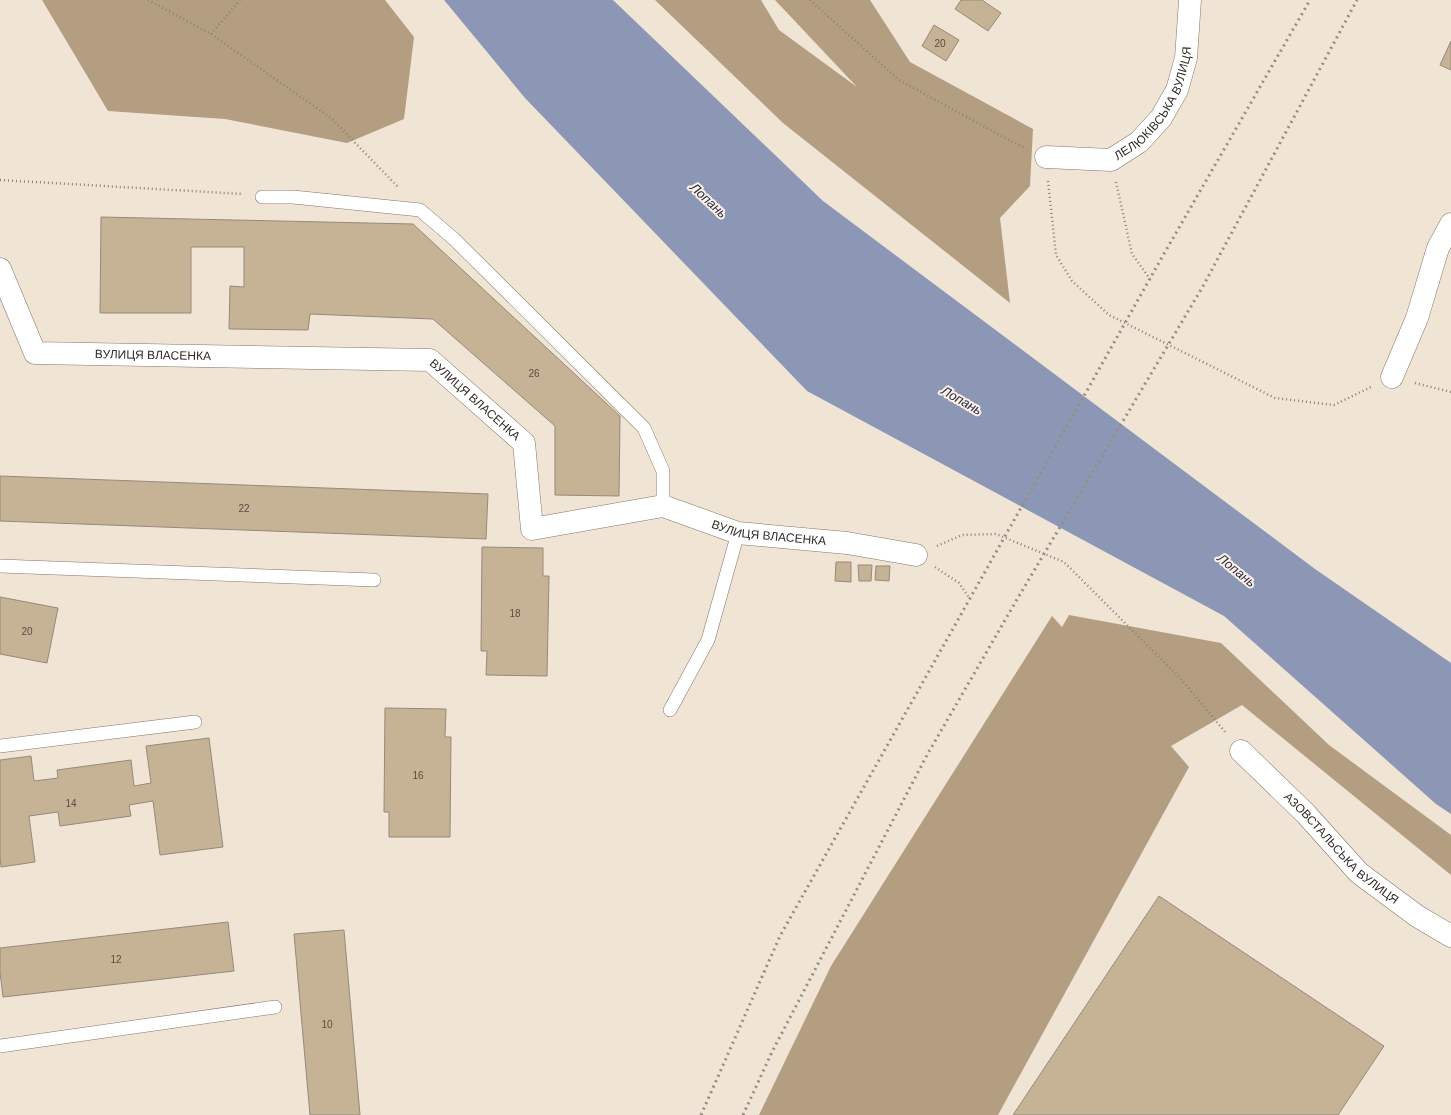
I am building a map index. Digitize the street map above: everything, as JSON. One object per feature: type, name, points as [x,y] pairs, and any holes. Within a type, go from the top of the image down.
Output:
[{"type":"street","name":"ЛЕЛЮКІВСЬКА ВУЛИЦЯ","points":[[1046,157],[1111,160],[1139,142],[1157,123],[1178,90],[1186,58],[1190,0]]},
{"type":"street","points":[[1392,377],[1417,318],[1438,248],[1451,224]]},
{"type":"street","name":"ВУЛИЦЯ ВЛАСЕНКА","points":[[0,269],[35,353],[430,360],[524,443],[532,529],[663,506],[738,533],[847,543],[916,555]]},
{"type":"street","name":"АЗОВСТАЛЬСЬКА ВУЛИЦЯ","points":[[1241,750],[1306,814],[1359,874],[1417,916],[1451,936]]},
{"type":"lane","points":[[262,197],[293,197],[420,210],[454,240],[644,428],[663,471],[663,506]]},
{"type":"lane","points":[[670,710],[708,640],[738,533]]},
{"type":"lane","points":[[0,566],[374,580]]},
{"type":"lane","points":[[0,746],[195,722]]},
{"type":"lane","points":[[0,1046],[275,1007]]},
{"type":"path","points":[[148,0],[210,34],[331,118],[420,210]]},
{"type":"path","points":[[210,34],[240,0]]},
{"type":"path","points":[[810,0],[899,80],[1007,139],[1046,157],[1056,255],[1072,281],[1110,315],[1275,398],[1334,405],[1392,377],[1451,392]]},
{"type":"path","points":[[1111,160],[1132,254],[1150,279]]},
{"type":"path","points":[[0,180],[245,194]]},
{"type":"path","points":[[916,555],[962,535],[996,534],[1064,562],[1182,679],[1241,750]]},
{"type":"path","points":[[959,583],[970,598]]},
{"type":"shaded area","points":[[42,0],[385,0],[414,37],[404,119],[347,143],[225,119],[108,111]]},
{"type":"shaded area","points":[[655,0],[761,0],[779,30],[857,87],[775,0],[870,0],[910,62],[1033,129],[1030,186],[1000,218],[1010,303],[783,123]]},
{"type":"shaded area","points":[[1069,615],[1221,643],[1329,745],[1451,835],[1451,875],[1242,705],[1171,746],[1189,767],[998,1115],[759,1115],[831,966],[1052,616],[1062,627]]},
{"type":"water","name":"Лопань","points":[[444,0],[613,0],[823,201],[1315,569],[1451,663],[1451,814],[1436,804],[1224,616],[807,391],[525,98]]},
{"type":"building","points":[[961,0],[982,0],[1001,13],[988,31],[955,9]]},
{"type":"building","points":[[934,25],[959,40],[946,61],[922,46]]},
{"type":"building","points":[[1451,41],[1451,70],[1440,65]]},
{"type":"building","points":[[101,217],[413,224],[620,416],[619,496],[555,495],[555,426],[433,319],[310,314],[308,330],[229,329],[230,286],[244,287],[244,247],[191,247],[191,313],[100,313]]},
{"type":"building","points":[[0,476],[488,494],[486,539],[0,521]]},
{"type":"building","points":[[482,547],[543,548],[543,576],[549,576],[547,676],[486,675],[487,651],[481,651]]},
{"type":"building","points":[[836,562],[851,562],[851,582],[835,581]]},
{"type":"building","points":[[858,565],[872,565],[871,581],[859,581]]},
{"type":"building","points":[[876,566],[890,566],[889,581],[875,580]]},
{"type":"building","points":[[0,597],[58,608],[47,663],[0,654]]},
{"type":"building","points":[[385,708],[446,709],[445,737],[451,737],[450,837],[389,837],[389,812],[384,812]]},
{"type":"building","points":[[209,738],[223,847],[160,855],[153,801],[129,805],[131,816],[60,826],[58,812],[29,816],[35,862],[1,867],[0,760],[31,756],[34,781],[58,778],[57,770],[131,760],[134,786],[151,783],[146,746]]},
{"type":"building","points":[[1159,896],[1384,1046],[1338,1115],[1013,1115]]},
{"type":"building","points":[[228,922],[234,971],[3,997],[0,972],[0,948]]},
{"type":"building","points":[[344,930],[360,1115],[310,1115],[294,934]]},
{"type":"railway","points":[[701,1115],[780,936],[1161,259],[1310,0]]},
{"type":"railway","points":[[743,1115],[772,1052],[927,755],[1019,596],[1202,288],[1357,0]]}]
